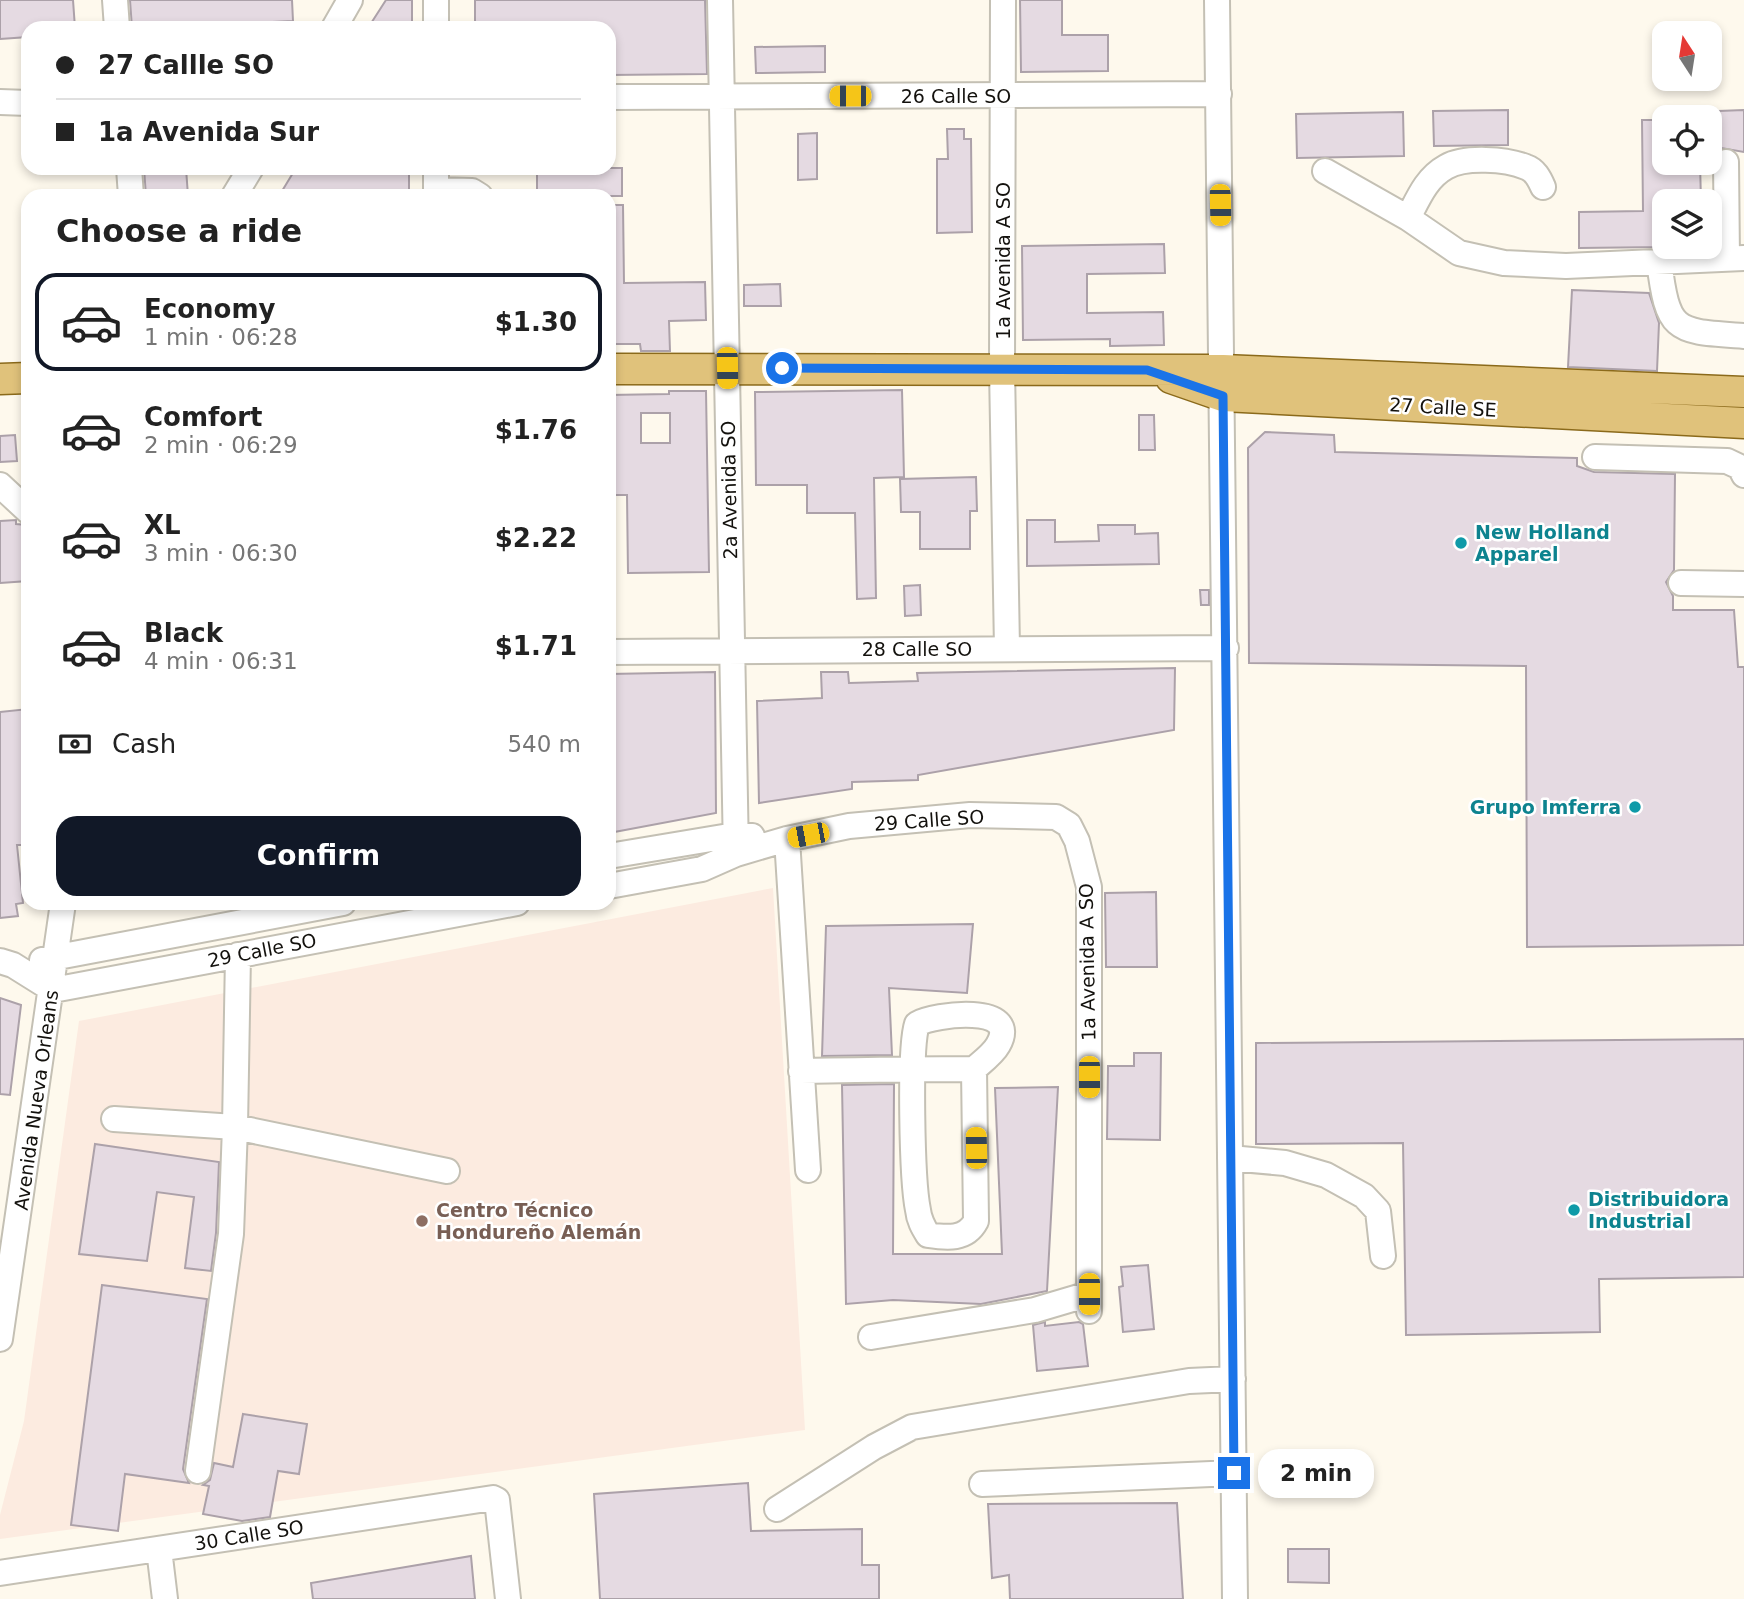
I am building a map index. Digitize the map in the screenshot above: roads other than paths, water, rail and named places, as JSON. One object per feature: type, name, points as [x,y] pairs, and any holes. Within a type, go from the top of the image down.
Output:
[{"type":"main road","name":"27 Calle SE","points":[[616,369],[1147,370],[1223,383],[1744,423]]},
{"type":"main road","points":[[0,379],[21,378]]},
{"type":"main road","name":"27 Calle SE","points":[[1223,383],[1744,392]]},
{"type":"street","points":[[115,0],[116,21]]},
{"type":"street","points":[[338,21],[350,0]]},
{"type":"street","points":[[436,0],[436,21]]},
{"type":"street","name":"2a Avenida SO","points":[[720,0],[736,845]]},
{"type":"street","name":"1a Avenida A SO","points":[[1003,0],[1002,369],[1007,648]]},
{"type":"street","points":[[1217,0],[1235,1599]]},
{"type":"street","name":"26 Calle SO","points":[[616,97],[1219,94]]},
{"type":"street","points":[[0,102],[21,103]]},
{"type":"street","points":[[1408,218],[1429,179],[1447,166],[1462,161],[1526,167],[1536,174],[1543,187]]},
{"type":"street","points":[[1325,171],[1408,218],[1459,253],[1504,262],[1566,266],[1735,258],[1726,162]]},
{"type":"street","points":[[436,185],[460,189]]},
{"type":"street","points":[[1659,261],[1667,311],[1673,321],[1691,332],[1744,336]]},
{"type":"street","points":[[1595,457],[1727,461],[1740,467],[1744,475]]},
{"type":"street","points":[[0,485],[21,504]]},
{"type":"street","points":[[1681,583],[1744,584]]},
{"type":"street","name":"28 Calle SO","points":[[616,652],[1226,648]]},
{"type":"street","name":"29 Calle SO","points":[[616,855],[736,845],[876,823],[971,815],[1056,817],[1069,825]]},
{"type":"street","name":"1a Avenida A SO","points":[[870,1337],[1089,1303],[1088,887],[1084,862],[1069,825]]},
{"type":"street","points":[[787,839],[808,1170]]},
{"type":"street","name":"29 Calle SO","points":[[616,885],[702,869],[736,845]]},
{"type":"street","name":"Avenida Nueva Orleans","points":[[0,1339],[5,1264],[52,990],[62,910]]},
{"type":"street","name":"29 Calle SO","points":[[7,963],[52,990],[238,955],[394,914],[437,910]]},
{"type":"street","name":"29 Calle SO","points":[[7,963],[56,958],[264,911]]},
{"type":"street","points":[[198,1471],[231,1234],[238,955]]},
{"type":"street","points":[[801,1071],[913,1069],[974,1069],[998,1046],[1002,1035],[999,1024],[987,1016],[976,1014],[926,1019],[917,1024],[914,1033],[913,1069],[917,1208],[928,1235],[945,1238],[962,1235],[971,1230],[976,1221],[974,1069]]},
{"type":"street","points":[[114,1119],[235,1127],[447,1171]]},
{"type":"street","points":[[1230,1158],[1285,1163],[1326,1175],[1364,1196],[1378,1210],[1383,1256]]},
{"type":"street","points":[[777,1509],[874,1447],[912,1427],[1189,1381],[1233,1379]]},
{"type":"street","points":[[982,1484],[1234,1473]]},
{"type":"street","name":"30 Calle SO","points":[[0,1573],[493,1498],[497,1500],[508,1599]]},
{"type":"street","points":[[159,1549],[164,1599]]},
{"type":"place","name":"New Holland Apparel","points":[[1461,543]]},
{"type":"place","name":"Grupo Imferra","points":[[1635,807]]},
{"type":"place","name":"Distribuidora Industrial","points":[[1574,1210]]},
{"type":"place","name":"Centro Técnico Hondureño Alemán","points":[[422,1221]]}]
